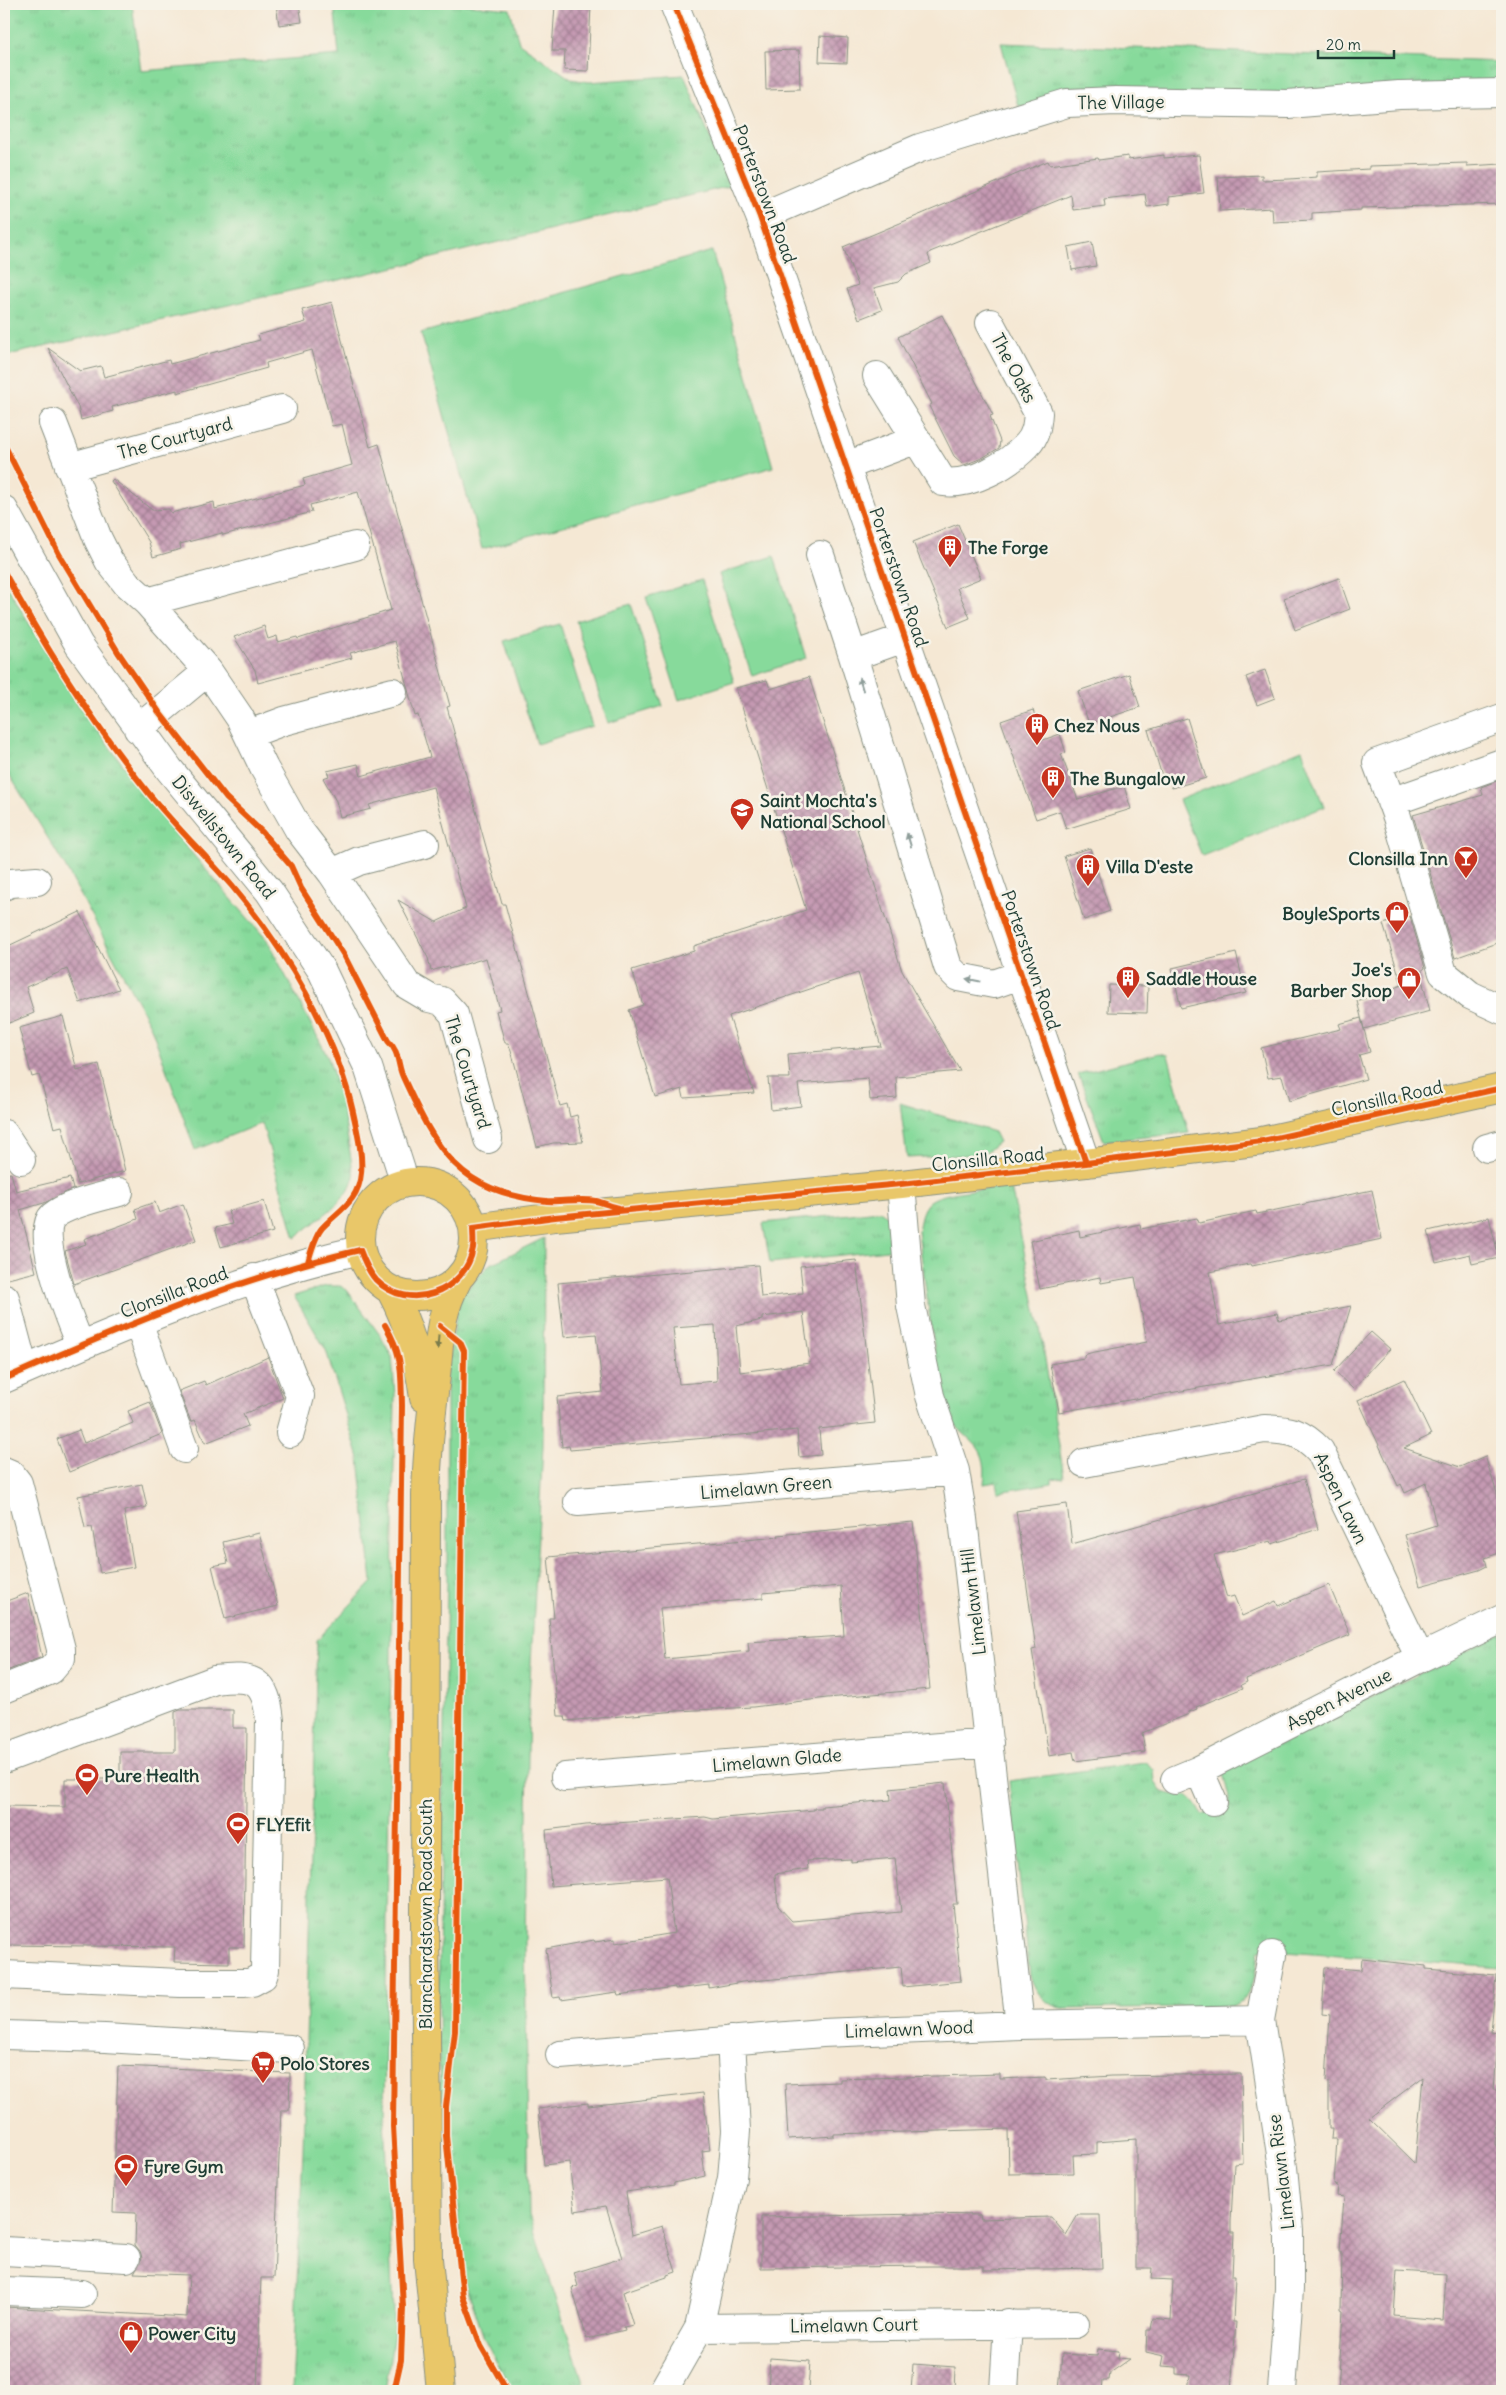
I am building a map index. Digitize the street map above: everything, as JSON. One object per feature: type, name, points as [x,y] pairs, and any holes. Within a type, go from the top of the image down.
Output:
[{"type":"main road","name":"Clonsilla Road","points":[[473,1228],[554,1217],[901,1184],[1086,1163],[1262,1140],[1502,1088]]},
{"type":"main road","points":[[423,1182],[441,1187],[456,1197],[467,1211],[473,1228],[474,1247],[468,1264],[458,1279],[443,1290],[426,1296],[408,1296],[391,1291],[377,1280],[366,1266],[360,1250],[360,1232],[365,1215],[375,1200],[389,1189],[406,1183],[423,1182]]},
{"type":"main road","name":"Blanchardstown Road South","points":[[441,2391],[428,2260],[424,1920],[428,1435],[440,1328],[446,1301],[458,1279]]},
{"type":"main road","name":"Blanchardstown Road South","points":[[391,1291],[405,1318],[413,1341],[422,1379],[428,1435]]},
{"type":"street","name":"Porterstown Road","points":[[674,4],[760,218],[1086,1163]]},
{"type":"street","name":"The Village","points":[[760,218],[920,148],[1067,103],[1116,101],[1288,104],[1399,95],[1502,93]]},
{"type":"street","name":"The Oaks","points":[[877,376],[915,440],[943,482],[957,484],[988,473],[1028,445],[1037,429],[1038,413],[990,323]]},
{"type":"street","name":"The Courtyard","points":[[69,467],[282,409]]},
{"type":"street","name":"The Courtyard","points":[[54,424],[69,467],[109,561],[127,584],[147,602],[208,671],[249,734],[264,768],[299,830],[332,873],[407,985],[429,998],[442,1002],[454,1014],[488,1139]]},
{"type":"street","points":[[846,466],[915,440]]},
{"type":"street","name":"Diswellstown Road","points":[[4,510],[79,645],[138,729],[269,891],[322,971],[368,1067],[406,1183]]},
{"type":"street","points":[[147,602],[355,546]]},
{"type":"street","points":[[820,556],[853,656],[948,967],[958,977],[994,984],[1020,975]]},
{"type":"street","points":[[853,656],[904,638]]},
{"type":"street","points":[[138,729],[208,671]]},
{"type":"street","points":[[249,734],[284,721],[393,692]]},
{"type":"street","points":[[1502,718],[1377,763],[1391,802],[1443,973],[1454,985],[1502,1010]]},
{"type":"street","points":[[1391,802],[1502,763]]},
{"type":"street","points":[[332,873],[359,860],[425,844]]},
{"type":"street","points":[[4,1134],[21,1160]]},
{"type":"street","name":"Limelawn Hill","points":[[901,1184],[912,1306],[930,1396],[955,1471],[966,1540],[1020,2025]]},
{"type":"street","points":[[80,1345],[68,1316],[47,1241],[48,1226],[53,1216],[69,1208],[119,1192]]},
{"type":"street","name":"Clonsilla Road","points":[[14,1374],[80,1345],[254,1278],[308,1262],[360,1250]]},
{"type":"street","points":[[254,1278],[300,1396],[290,1433]]},
{"type":"street","points":[[5,1298],[14,1374]]},
{"type":"street","points":[[138,1322],[184,1449]]},
{"type":"street","name":"Aspen Lawn","points":[[1084,1463],[1264,1429],[1288,1429],[1309,1438],[1320,1451],[1420,1658]]},
{"type":"street","points":[[4,1471],[11,1474],[18,1484],[61,1649],[61,1658],[51,1670],[4,1689]]},
{"type":"street","name":"Limelawn Green","points":[[578,1502],[955,1471]]},
{"type":"street","name":"Aspen Avenue","points":[[1213,1802],[1187,1775],[1502,1619]]},
{"type":"street","points":[[4,1759],[215,1680],[236,1677],[250,1679],[261,1687],[266,1696],[270,1721],[265,1970],[263,1976],[252,1982],[198,1983],[4,1975]]},
{"type":"street","name":"Limelawn Glade","points":[[565,1778],[989,1743]]},
{"type":"street","name":"Limelawn Rise","points":[[1272,1955],[1260,2020],[1283,2167],[1289,2231],[1290,2289],[1282,2391]]},
{"type":"street","name":"Limelawn Wood","points":[[560,2055],[822,2033],[1020,2025],[1260,2020]]},
{"type":"street","points":[[4,2035],[105,2038],[290,2049]]},
{"type":"street","points":[[663,2391],[699,2328],[732,2178],[736,2131],[731,2040]]},
{"type":"street","points":[[4,2250],[126,2258]]},
{"type":"street","points":[[4,2291],[82,2294]]},
{"type":"street","points":[[1004,2391],[1008,2323]]},
{"type":"street","name":"Limelawn Court","points":[[699,2328],[1008,2323],[1075,2324]]},
{"type":"green space","points":[[4,4],[132,4],[141,71],[339,55],[334,4],[461,4],[510,9],[519,43],[571,79],[589,82],[684,75],[730,186],[387,269],[4,356]]},
{"type":"green space","points":[[1001,43],[1502,62],[1502,91],[1018,106]]},
{"type":"green space","points":[[712,251],[773,467],[482,549],[421,333]]},
{"type":"green space","points":[[774,556],[806,658],[752,676],[719,574]]},
{"type":"green space","points":[[702,580],[734,682],[679,700],[646,597]]},
{"type":"green space","points":[[4,581],[80,708],[176,835],[267,940],[328,1057],[341,1098],[354,1177],[349,1190],[334,1207],[295,1238],[262,1123],[195,1150],[151,1027],[65,866],[4,766]]},
{"type":"green space","points":[[631,604],[663,706],[608,723],[576,621]]},
{"type":"green space","points":[[560,624],[592,726],[537,744],[504,641]]},
{"type":"green space","points":[[1302,750],[1324,807],[1202,856],[1179,800]]},
{"type":"green space","points":[[1160,1053],[1168,1055],[1189,1133],[1104,1141],[1078,1074]]},
{"type":"green space","points":[[900,1103],[994,1132],[999,1142],[983,1154],[907,1158]]},
{"type":"green space","points":[[1011,1187],[1041,1334],[1064,1477],[1052,1479],[1052,1483],[998,1492],[996,1482],[984,1484],[985,1469],[983,1457],[979,1449],[954,1422],[945,1404],[938,1371],[918,1231],[923,1210],[933,1199],[966,1191]]},
{"type":"green space","points":[[880,1211],[888,1217],[896,1249],[770,1263],[763,1223]]},
{"type":"green space","points":[[544,1238],[543,1446],[529,1699],[525,1942],[529,2215],[586,2391],[515,2391],[506,2380],[484,2338],[463,2275],[450,2124],[440,2101],[438,2010],[447,1584],[447,1374],[459,1298],[489,1265]]},
{"type":"green space","points":[[326,1286],[340,1286],[347,1290],[380,1335],[392,1357],[395,1395],[384,2117],[394,2334],[385,2391],[292,2391],[303,2151],[317,1640],[372,1582],[359,1458],[326,1350],[294,1296]]},
{"type":"green space","points":[[1502,1634],[1502,1968],[1259,1950],[1250,1989],[1241,2001],[1233,2006],[1065,2009],[1047,2001],[1039,1993],[1030,1976],[1009,1781],[1145,1762],[1154,1769],[1155,1782],[1161,1791],[1189,1797],[1202,1815],[1231,1806],[1223,1773],[1277,1742]]},
{"type":"building","points":[[276,4],[299,4],[302,22],[279,25]]},
{"type":"building","points":[[555,4],[591,5],[588,71],[564,70],[565,51],[552,51]]},
{"type":"building","points":[[820,36],[848,38],[847,63],[819,62]]},
{"type":"building","points":[[799,50],[800,89],[766,90],[765,51]]},
{"type":"building","points":[[1164,155],[1164,158],[1199,155],[1204,193],[1169,197],[1169,204],[1147,207],[1145,194],[1104,199],[1105,206],[1073,210],[1071,195],[930,252],[928,255],[931,263],[906,274],[898,282],[874,288],[882,310],[859,319],[847,289],[858,285],[843,247],[1048,161],[1050,165],[1098,158],[1099,160],[1128,156],[1128,160]]},
{"type":"building","points":[[1467,163],[1467,166],[1502,164],[1502,204],[1361,208],[1361,210],[1312,213],[1312,220],[1273,222],[1272,208],[1220,211],[1218,177],[1262,175],[1262,180],[1290,179],[1317,177],[1317,172],[1369,169],[1369,166]]},
{"type":"building","points":[[1092,242],[1096,266],[1072,270],[1068,247]]},
{"type":"building","points":[[332,302],[370,447],[379,444],[450,706],[447,707],[502,904],[505,904],[560,1106],[567,1104],[570,1117],[577,1115],[583,1142],[553,1143],[537,1147],[511,1050],[508,1043],[505,1043],[496,1011],[500,1010],[486,958],[449,969],[448,966],[431,971],[428,958],[398,900],[436,922],[466,908],[433,787],[369,805],[371,809],[340,817],[336,801],[323,778],[329,776],[327,771],[358,764],[361,776],[430,757],[418,715],[415,716],[395,641],[350,653],[352,658],[258,683],[255,670],[234,637],[264,626],[268,639],[277,636],[278,642],[297,637],[298,639],[391,610],[358,492],[310,505],[312,512],[180,544],[181,549],[153,557],[149,542],[111,481],[113,479],[152,510],[169,509],[171,513],[214,502],[215,509],[305,485],[303,479],[352,465],[342,424],[332,426],[312,350],[266,363],[267,368],[177,393],[177,390],[112,407],[113,411],[81,420],[78,407],[48,348],[80,371],[101,366],[104,377],[169,360],[170,364],[260,340],[258,335],[306,322],[302,310]]},
{"type":"building","points":[[942,315],[993,415],[990,416],[1000,441],[999,448],[982,458],[964,465],[954,456],[929,406],[932,404],[898,337]]},
{"type":"building","name":"The Forge","points":[[958,524],[981,578],[957,588],[970,618],[948,627],[913,542]]},
{"type":"building","points":[[1339,578],[1350,609],[1295,630],[1284,598]]},
{"type":"building","points":[[1265,670],[1275,698],[1257,705],[1246,677]]},
{"type":"building","points":[[1129,674],[1140,707],[1089,724],[1078,691]]},
{"type":"building","points":[[809,677],[902,971],[960,1071],[896,1077],[897,1098],[870,1100],[868,1078],[798,1084],[801,1106],[771,1110],[768,1078],[790,1078],[788,1054],[881,1046],[858,973],[729,1016],[754,1093],[684,1098],[682,1089],[655,1097],[629,1010],[643,1005],[632,970],[694,951],[694,946],[806,910],[736,688],[767,680],[770,689]]},
{"type":"building","points":[[1033,710],[1043,740],[1060,734],[1066,753],[1061,754],[1078,800],[1124,786],[1131,809],[1066,829],[1060,811],[1036,819],[1001,721]]},
{"type":"building","points":[[1187,718],[1206,778],[1172,788],[1168,775],[1162,776],[1148,730]]},
{"type":"building","name":"Clonsilla Inn","points":[[1502,779],[1502,941],[1455,958],[1413,815],[1483,795],[1481,787]]},
{"type":"building","name":"Villa D'este","points":[[1090,848],[1110,911],[1084,920],[1064,856]]},
{"type":"building","points":[[80,912],[119,989],[80,1003],[67,969],[26,987],[34,1013],[4,1025],[4,948]]},
{"type":"building","points":[[1410,916],[1425,968],[1420,972],[1430,1011],[1364,1029],[1357,1001],[1402,985],[1383,924]]},
{"type":"building","points":[[1236,953],[1246,993],[1181,1008],[1172,968]]},
{"type":"building","name":"Saddle House","points":[[1109,985],[1148,986],[1147,1013],[1108,1012]]},
{"type":"building","points":[[63,1016],[77,1070],[99,1064],[125,1171],[78,1184],[62,1126],[54,1128],[39,1075],[32,1077],[19,1028]]},
{"type":"building","points":[[1361,1018],[1370,1052],[1359,1055],[1366,1079],[1289,1101],[1282,1076],[1268,1078],[1261,1048],[1341,1029],[1339,1024]]},
{"type":"building","points":[[11,1173],[16,1191],[70,1178],[73,1189],[44,1203],[20,1210],[36,1272],[4,1280],[4,1174]]},
{"type":"building","points":[[1372,1190],[1382,1239],[1252,1266],[1249,1264],[1210,1272],[1219,1325],[1277,1313],[1279,1320],[1351,1306],[1333,1365],[1059,1412],[1050,1364],[1084,1358],[1084,1355],[1090,1353],[1147,1342],[1135,1277],[1101,1283],[1100,1277],[1040,1289],[1030,1241],[1079,1230],[1080,1237],[1140,1224],[1141,1229],[1197,1218],[1199,1223],[1256,1211],[1257,1214]]},
{"type":"building","points":[[264,1201],[273,1232],[221,1247],[215,1228],[232,1224],[228,1211]]},
{"type":"building","points":[[155,1202],[159,1213],[183,1204],[196,1240],[74,1284],[65,1251],[86,1244],[84,1239],[138,1219],[135,1209]]},
{"type":"building","points":[[1489,1217],[1499,1258],[1472,1264],[1470,1254],[1436,1262],[1428,1231]]},
{"type":"building","points":[[856,1260],[875,1423],[819,1429],[821,1455],[799,1457],[797,1430],[570,1450],[569,1446],[562,1447],[557,1397],[603,1392],[596,1334],[564,1337],[558,1283],[758,1265],[761,1297],[803,1293],[800,1266]],"holes":[[[803,1312],[810,1363],[740,1372],[736,1326],[762,1320],[762,1317]],[[715,1325],[717,1381],[679,1384],[673,1328]]]},
{"type":"building","points":[[1371,1332],[1390,1349],[1353,1389],[1334,1371]]},
{"type":"building","points":[[268,1357],[283,1398],[243,1414],[248,1426],[205,1443],[195,1420],[191,1422],[179,1391],[204,1381],[206,1385]]},
{"type":"building","points":[[1404,1379],[1431,1435],[1404,1448],[1460,1467],[1485,1456],[1502,1509],[1502,1552],[1485,1558],[1487,1566],[1479,1570],[1420,1586],[1405,1535],[1436,1525],[1426,1483],[1405,1493],[1401,1484],[1398,1486],[1358,1400]]},
{"type":"building","points":[[150,1402],[162,1434],[69,1472],[57,1439],[79,1430],[84,1443],[133,1423],[128,1411]]},
{"type":"building","points":[[1304,1479],[1318,1529],[1272,1544],[1271,1541],[1214,1555],[1227,1598],[1234,1596],[1242,1616],[1276,1601],[1278,1606],[1329,1585],[1350,1635],[1246,1679],[1247,1682],[1241,1685],[1243,1688],[1196,1707],[1197,1709],[1189,1712],[1189,1714],[1142,1733],[1145,1752],[1075,1761],[1073,1752],[1049,1756],[1032,1650],[1036,1649],[1016,1511],[1067,1504],[1072,1544]]},
{"type":"building","points":[[142,1484],[147,1507],[124,1511],[134,1567],[100,1573],[92,1527],[85,1528],[78,1496]]},
{"type":"building","points":[[913,1522],[930,1689],[753,1707],[677,1711],[566,1721],[565,1716],[558,1716],[549,1618],[554,1618],[548,1557],[779,1537],[778,1535]],"holes":[[[841,1586],[844,1636],[748,1642],[749,1651],[665,1659],[660,1608],[763,1598],[763,1593]]]},
{"type":"building","points":[[259,1533],[278,1606],[225,1619],[212,1566],[228,1563],[223,1542]]},
{"type":"building","points":[[28,1593],[42,1657],[4,1672],[4,1602]]},
{"type":"building","points":[[180,1710],[233,1710],[233,1728],[247,1728],[244,1947],[229,1947],[229,1963],[174,1962],[175,1947],[4,1945],[4,1806],[65,1807],[65,1779],[120,1779],[120,1752],[175,1752],[175,1712]]},
{"type":"building","points":[[945,1783],[957,1904],[953,1904],[961,1981],[903,1987],[901,1967],[742,1982],[709,1988],[709,1985],[675,1989],[675,1987],[618,1995],[617,1992],[561,2000],[560,1997],[553,1998],[546,1949],[594,1940],[595,1942],[615,1939],[615,1943],[674,1933],[667,1877],[551,1886],[546,1830],[586,1825],[705,1817],[713,1819],[814,1810],[814,1808],[822,1808],[822,1806],[891,1800],[890,1789]],"holes":[[[895,1858],[901,1912],[792,1921],[778,1906],[775,1874],[808,1869],[807,1861],[851,1859],[851,1862]]]},
{"type":"building","points":[[1362,1959],[1426,1966],[1426,1969],[1496,1975],[1491,2032],[1499,2033],[1494,2089],[1499,2089],[1495,2145],[1500,2146],[1496,2202],[1502,2202],[1502,2275],[1498,2322],[1502,2323],[1502,2391],[1460,2391],[1395,2387],[1395,2391],[1338,2391],[1343,2311],[1341,2310],[1342,2252],[1340,2252],[1344,2197],[1337,2196],[1338,2186],[1334,2185],[1337,2139],[1331,2139],[1332,2129],[1329,2129],[1329,2082],[1326,2081],[1330,2015],[1322,2014],[1325,1967],[1361,1970]],"holes":[[[1423,2077],[1415,2163],[1369,2118]],[[1397,2271],[1446,2274],[1443,2320],[1394,2316]]]},
{"type":"building","points":[[118,2066],[290,2073],[289,2110],[281,2110],[274,2278],[261,2278],[257,2391],[4,2391],[4,2307],[187,2317],[189,2275],[134,2273],[142,2258],[140,2251],[135,2245],[136,2213],[113,2212]]},
{"type":"building","points":[[1000,2074],[1000,2079],[1046,2077],[1046,2080],[1112,2076],[1241,2074],[1243,2163],[1234,2164],[1231,2221],[1231,2232],[1234,2232],[1232,2276],[1235,2276],[1233,2322],[1236,2322],[1231,2391],[1188,2391],[1190,2375],[1176,2374],[1176,2367],[1162,2366],[1164,2356],[1146,2352],[1147,2330],[1151,2330],[1153,2318],[1171,2320],[1173,2280],[1151,2279],[1152,2268],[1136,2268],[1136,2139],[1097,2142],[1097,2154],[1073,2155],[1074,2173],[1009,2174],[1008,2129],[834,2134],[834,2136],[788,2139],[785,2084],[840,2082],[840,2079]]},
{"type":"building","points":[[703,2093],[710,2150],[702,2151],[705,2176],[674,2183],[674,2185],[626,2192],[632,2235],[662,2226],[676,2272],[667,2275],[667,2277],[623,2292],[633,2325],[624,2327],[625,2330],[587,2339],[572,2288],[578,2286],[574,2273],[622,2258],[606,2206],[575,2211],[569,2162],[544,2165],[538,2109],[588,2103],[588,2106]]},
{"type":"building","points":[[923,2214],[980,2215],[981,2219],[1051,2217],[1066,2235],[1078,2215],[1100,2215],[1102,2268],[984,2270],[984,2266],[931,2266],[761,2268],[761,2217]]},
{"type":"building","points":[[1098,2349],[1119,2351],[1118,2358],[1130,2359],[1110,2373],[1109,2380],[1103,2380],[1102,2391],[1059,2391],[1062,2354],[1097,2356]]},
{"type":"building","points":[[770,2358],[810,2361],[808,2391],[768,2391]]},
{"type":"building","points":[[913,2364],[955,2367],[954,2391],[911,2391]]},
{"type":"cycle path","points":[[674,4],[760,217],[1086,1163]]},
{"type":"cycle path","points":[[4,444],[59,554],[118,652],[159,712],[226,798],[262,832],[291,866],[301,888],[345,957],[388,1041],[395,1049],[401,1072],[415,1103],[440,1146],[454,1163],[471,1177],[492,1188],[517,1196],[547,1201],[590,1200],[619,1208]]},
{"type":"cycle path","points":[[4,572],[54,658],[110,742],[150,795],[252,911],[289,964],[321,1022],[345,1082],[353,1112],[360,1150],[361,1173],[359,1183],[352,1198],[320,1231],[308,1262]]},
{"type":"cycle path","points":[[4,1379],[135,1323],[223,1290],[314,1261],[360,1250],[366,1266],[373,1277],[389,1290],[404,1295],[419,1296],[434,1293],[448,1286],[459,1276],[468,1263],[473,1248],[473,1228],[555,1217],[901,1184],[1262,1141],[1502,1088]]},
{"type":"cycle path","points":[[385,1325],[395,1345],[400,1364],[402,1405],[393,2126],[403,2307],[401,2360],[394,2391]]},
{"type":"cycle path","points":[[440,1326],[460,1342],[464,1351],[455,2031],[446,2107],[446,2136],[463,2297],[481,2346],[507,2391]]},
{"type":"place","name":"The Forge","points":[[950,568]]},
{"type":"place","name":"Chez Nous","points":[[1037,746]]},
{"type":"place","name":"The Bungalow","points":[[1053,799]]},
{"type":"place","name":"Saint Mochta's National School","points":[[742,831]]},
{"type":"place","name":"Clonsilla Inn","points":[[1466,879]]},
{"type":"place","name":"Villa D'este","points":[[1088,887]]},
{"type":"place","name":"BoyleSports","points":[[1397,934]]},
{"type":"place","name":"Saddle House","points":[[1128,999]]},
{"type":"place","name":"Joe's Barber Shop","points":[[1409,1000]]},
{"type":"place","name":"Pure Health","points":[[87,1796]]},
{"type":"place","name":"FLYEfit","points":[[238,1845]]},
{"type":"place","name":"Polo Stores","points":[[263,2084]]},
{"type":"place","name":"Fyre Gym","points":[[126,2187]]},
{"type":"place","name":"Power City","points":[[131,2354]]}]
